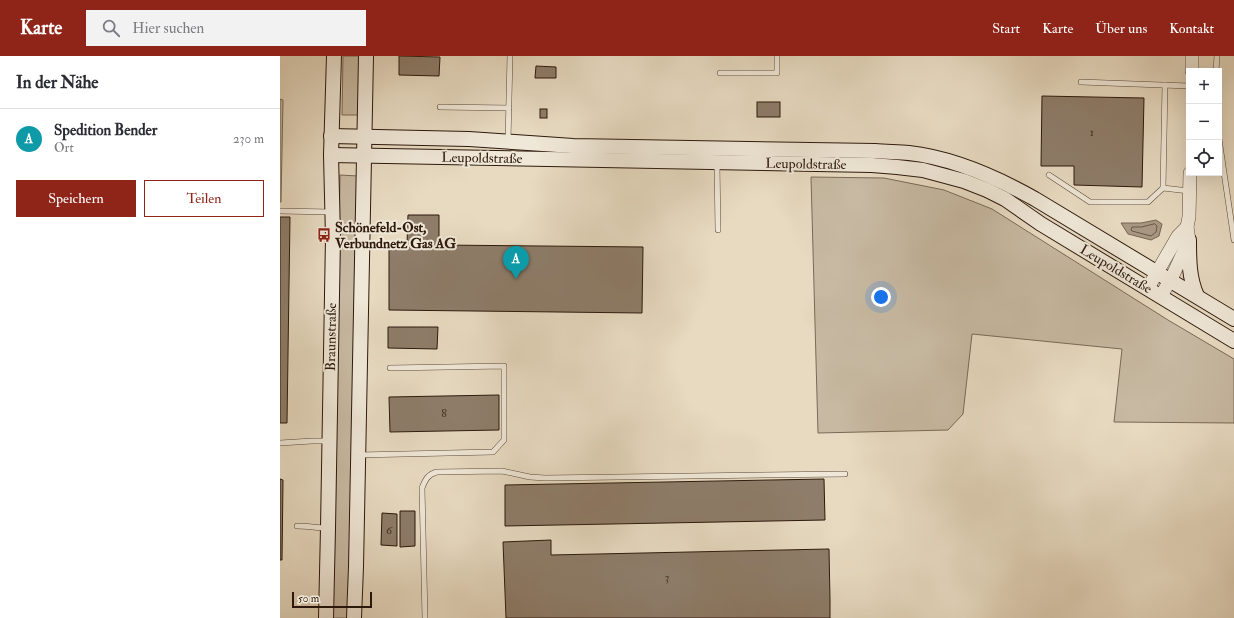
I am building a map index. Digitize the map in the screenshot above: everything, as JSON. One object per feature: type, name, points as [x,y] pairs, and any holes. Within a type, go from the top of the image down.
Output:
[{"type":"main road","name":"Braunstraße","points":[[326,618],[330,441],[332,212],[331,136],[334,56]]},
{"type":"main road","points":[[354,618],[366,56]]},
{"type":"main road","name":"Leupoldstraße","points":[[331,136],[508,141],[573,146],[875,151],[910,153],[943,160],[976,170],[1007,183],[1234,319]]},
{"type":"main road","name":"Leupoldstraße","points":[[331,155],[872,165],[923,170],[964,181],[1005,199],[1041,224],[1234,341]]},
{"type":"main road","points":[[1188,234],[1190,276],[1192,286],[1197,296]]},
{"type":"street","points":[[1192,56],[1192,68]]},
{"type":"street","points":[[1161,296],[1170,280],[1188,234],[1190,176]]},
{"type":"street","points":[[1148,288],[1178,236],[1188,234]]},
{"type":"lane","points":[[508,141],[510,56]]},
{"type":"lane","points":[[720,73],[777,73],[777,56]]},
{"type":"lane","points":[[1216,56],[1216,68]]},
{"type":"lane","points":[[1081,82],[1186,86]]},
{"type":"lane","points":[[1049,175],[1090,202],[1148,202],[1162,188],[1165,85]]},
{"type":"lane","points":[[440,107],[509,108]]},
{"type":"lane","points":[[1219,140],[1234,240]]},
{"type":"lane","points":[[717,162],[718,230]]},
{"type":"lane","points":[[1162,188],[1190,191]]},
{"type":"lane","points":[[280,211],[332,212]]},
{"type":"lane","points":[[358,455],[493,452],[504,440],[504,366],[390,368]]},
{"type":"lane","points":[[280,443],[330,441]]},
{"type":"lane","points":[[425,618],[422,488],[427,477],[432,473],[502,471],[530,477],[545,478],[845,474]]},
{"type":"lane","points":[[297,526],[328,528]]},
{"type":"shaded area","points":[[343,56],[361,56],[360,115],[342,115]]},
{"type":"shaded area","points":[[280,99],[283,100],[281,202],[280,202]]},
{"type":"shaded area","points":[[340,175],[358,176],[349,618],[331,618],[336,441]]},
{"type":"shaded area","points":[[811,177],[884,178],[944,190],[992,209],[1168,320],[1234,359],[1234,423],[1114,422],[1122,349],[972,334],[963,414],[948,430],[818,433]]},
{"type":"water","points":[[1156,220],[1162,224],[1159,236],[1151,240],[1128,234],[1121,223],[1141,223]]},
{"type":"building","points":[[399,56],[440,57],[439,76],[399,75]]},
{"type":"building","points":[[536,66],[556,67],[556,78],[535,78]]},
{"type":"building","points":[[1042,96],[1144,98],[1142,187],[1074,185],[1074,166],[1041,166]]},
{"type":"building","points":[[757,102],[780,102],[780,117],[757,117]]},
{"type":"building","points":[[540,109],[547,109],[547,118],[540,118]]},
{"type":"building","points":[[408,215],[439,215],[439,245],[643,247],[642,313],[389,310],[389,244],[407,244]]},
{"type":"building","points":[[280,217],[290,217],[287,423],[280,423]]},
{"type":"building","points":[[388,327],[438,327],[437,349],[388,348]]},
{"type":"building","points":[[499,395],[499,430],[390,432],[389,397]]},
{"type":"building","points":[[280,479],[283,480],[282,560],[280,560]]},
{"type":"building","points":[[824,479],[825,520],[505,526],[505,485]]},
{"type":"building","points":[[400,511],[415,511],[415,546],[400,547]]},
{"type":"building","points":[[382,513],[397,514],[397,546],[381,545]]},
{"type":"building","points":[[551,540],[551,555],[829,549],[830,618],[506,618],[503,542]]},
{"type":"place","name":"Schönefeld-Ost, Verbundnetz Gas AG","points":[[324,235]]},
{"type":"place","name":"Spedition Bender","points":[[516,279]]}]
